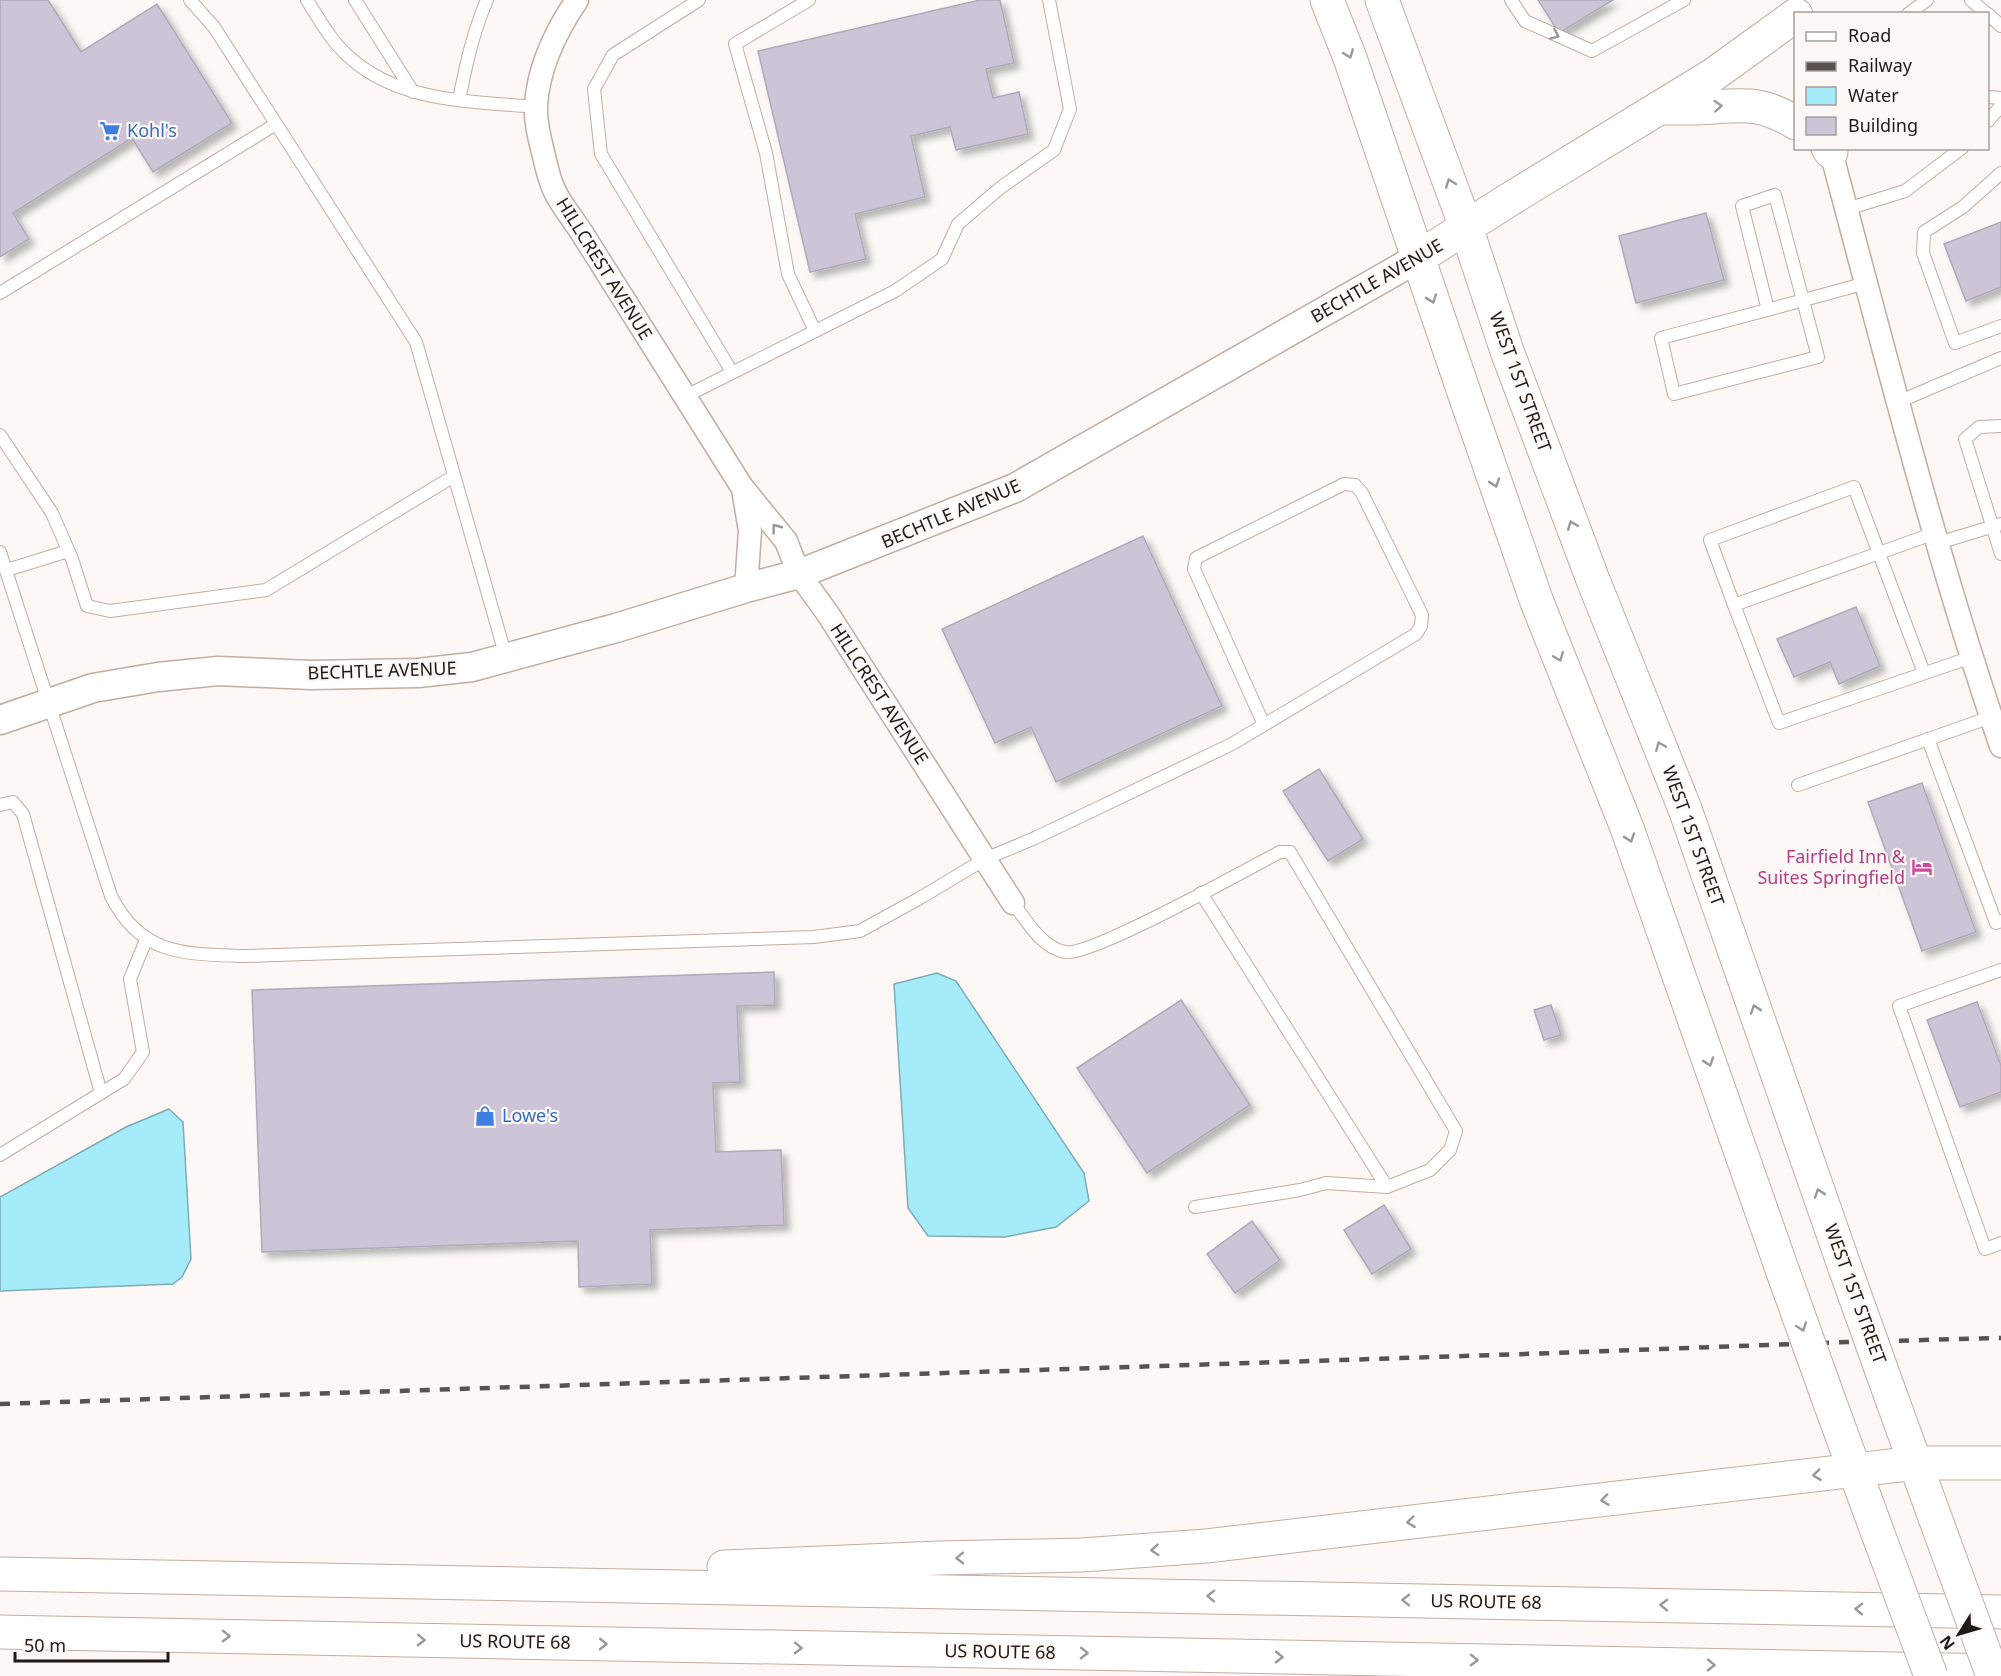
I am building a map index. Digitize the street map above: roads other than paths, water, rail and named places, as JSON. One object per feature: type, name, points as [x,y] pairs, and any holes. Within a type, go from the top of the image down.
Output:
[{"type":"main road","points":[[1327,0],[1350,58],[1537,602],[1627,828],[1783,1272],[1931,1676]]},
{"type":"main road","name":"WEST 1ST STREET","points":[[1382,0],[1466,227],[1507,351],[1585,558],[1685,809],[1845,1268],[1993,1676]]},
{"type":"main road","name":"BECHTLE AVENUE","points":[[1418,258],[1713,75],[1794,15]]},
{"type":"main road","points":[[1659,108],[1698,108],[1742,104],[1767,109],[1794,122]]},
{"type":"main road","points":[[370,1580],[939,1558],[1082,1555],[1206,1546],[1916,1463],[2001,1463]]},
{"type":"main road","name":"US ROUTE 68","points":[[0,1574],[2001,1612]]},
{"type":"main road","name":"US ROUTE 68","points":[[0,1632],[2001,1671]]},
{"type":"main road","points":[[879,1649],[1057,1676]]},
{"type":"street","name":"HILLCREST AVENUE","points":[[577,0],[564,19],[549,49],[536,107],[538,134],[546,166],[558,198],[742,487],[786,541],[799,574],[828,614],[1013,903]]},
{"type":"street","points":[[1830,150],[1937,538],[1972,657],[1998,734]]},
{"type":"street","name":"BECHTLE AVENUE","points":[[0,720],[93,688],[158,677],[218,671],[311,675],[417,673],[472,667],[616,628],[799,574],[1016,488],[1418,258]]},
{"type":"street","name":"HILLCREST AVENUE","points":[[742,487],[750,531],[746,588]]},
{"type":"lane","points":[[190,0],[214,27],[416,342],[506,657]]},
{"type":"lane","points":[[307,0],[346,55],[366,71],[387,82],[431,97],[536,107]]},
{"type":"lane","points":[[355,0],[413,92]]},
{"type":"lane","points":[[459,100],[469,51],[478,20],[487,0]]},
{"type":"lane","points":[[699,0],[613,55],[594,88],[601,154],[732,372]]},
{"type":"lane","points":[[809,0],[735,44],[766,153],[788,274],[815,331]]},
{"type":"lane","points":[[684,397],[895,291],[942,259],[958,224],[1000,188],[1054,150],[1070,110],[1050,0]]},
{"type":"lane","points":[[1511,0],[1525,21],[1592,51],[1684,0]]},
{"type":"lane","points":[[1911,12],[1927,0]]},
{"type":"lane","points":[[1971,0],[1985,12]]},
{"type":"lane","points":[[1989,16],[2001,26]]},
{"type":"lane","points":[[1989,120],[2001,106]]},
{"type":"lane","points":[[0,293],[276,124]]},
{"type":"lane","points":[[1847,209],[1905,191],[1959,150]]},
{"type":"lane","points":[[2001,173],[1964,207],[1924,232],[1923,253],[1955,343],[2001,326]]},
{"type":"lane","points":[[1768,310],[1742,206],[1775,195],[1803,300],[1818,357],[1674,394],[1661,338],[1768,310],[1803,300],[1866,284]]},
{"type":"lane","points":[[1898,402],[2001,358]]},
{"type":"lane","points":[[2001,426],[1979,427],[1965,439],[1996,525],[2001,554]]},
{"type":"lane","points":[[0,435],[52,513],[68,550],[87,606],[110,611],[266,590],[454,476]]},
{"type":"lane","points":[[1,556],[111,896],[129,926],[146,940],[160,946],[196,954],[245,956],[814,937],[860,931],[985,859],[1035,838],[1232,744],[1264,725],[1416,634],[1421,626],[1422,615],[1362,493],[1355,486],[1344,484],[1196,558],[1194,569],[1264,725]]},
{"type":"lane","points":[[1924,673],[1854,487],[1710,540],[1779,723],[1972,657]]},
{"type":"lane","points":[[1734,605],[1879,553],[1996,525]]},
{"type":"lane","points":[[7,570],[68,550]]},
{"type":"lane","points":[[1798,785],[1928,739],[1998,734]]},
{"type":"lane","points":[[1928,739],[1996,923],[2001,921]]},
{"type":"lane","points":[[0,805],[12,802],[23,814],[101,1093]]},
{"type":"lane","points":[[1013,903],[1046,945],[1066,952],[1088,948],[1125,932],[1280,852],[1290,852],[1456,1131],[1450,1150],[1430,1170],[1387,1187],[1326,1182],[1300,1190],[1195,1207]]},
{"type":"lane","points":[[1201,893],[1387,1187]]},
{"type":"lane","points":[[0,1155],[124,1079],[142,1052],[130,979],[146,940]]},
{"type":"lane","points":[[2001,970],[1899,1006],[1985,1249],[2001,1243]]},
{"type":"water","points":[[937,973],[956,981],[1084,1173],[1089,1201],[1056,1227],[1005,1237],[928,1236],[908,1208],[894,984]]},
{"type":"water","points":[[169,1109],[183,1122],[191,1259],[182,1277],[173,1284],[0,1291],[0,1197],[126,1127]]},
{"type":"railway","points":[[0,1404],[2001,1338]]},
{"type":"place","name":"Kohl's","points":[[110,131]]},
{"type":"place","name":"Fairfield Inn & Suites Springfield","points":[[1922,867]]},
{"type":"place","name":"Lowe's","points":[[485,1116]]}]
